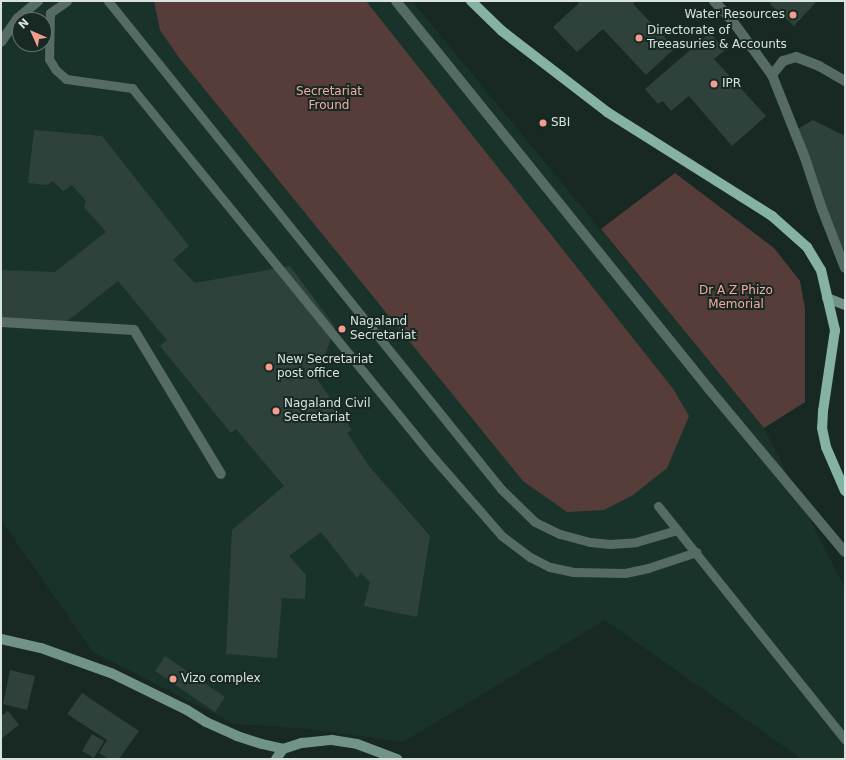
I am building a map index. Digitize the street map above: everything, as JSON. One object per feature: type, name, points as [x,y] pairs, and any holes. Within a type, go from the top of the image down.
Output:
[{"type":"main road","points":[[470,1],[502,31],[607,112],[772,216],[792,231],[807,247],[821,270],[835,330],[823,411],[822,428],[826,448],[845,491]]},
{"type":"street","points":[[1,42],[18,18],[38,1]]},
{"type":"street","points":[[396,1],[709,389],[845,552]]},
{"type":"street","points":[[714,1],[731,18],[772,75],[805,158],[845,268]]},
{"type":"street","points":[[772,75],[783,61],[796,56],[819,66],[845,81]]},
{"type":"street","points":[[828,298],[845,304]]},
{"type":"street","points":[[1,322],[134,330],[221,474]]},
{"type":"street","points":[[1,640],[41,648],[82,662],[142,688],[206,722],[237,736],[283,749],[302,743],[332,740],[357,744],[397,759]]},
{"type":"street","points":[[276,759],[283,749]]},
{"type":"lane","points":[[68,1],[50,13],[49,59],[56,70],[66,79],[132,88],[433,457],[502,536],[530,557],[550,567],[572,572],[625,573],[648,568],[696,552]]},
{"type":"lane","points":[[108,1],[501,489],[534,522],[560,534],[590,542],[610,544],[636,542],[677,530]]},
{"type":"lane","points":[[658,506],[845,739]]},
{"type":"shaded area","name":"Nagaland Secretariat","points":[[1,1],[412,1],[764,428],[845,589],[845,759],[802,759],[605,620],[403,742],[309,729],[234,724],[93,652],[1,520]]},
{"type":"green space","name":"Secretariat Fround","points":[[154,1],[366,1],[674,390],[689,416],[667,468],[633,495],[604,510],[567,512],[523,481],[180,59],[160,30]]},
{"type":"green space","name":"Dr A Z Phizo Memorial","points":[[675,173],[774,248],[800,281],[805,309],[805,402],[764,428],[601,229]]},
{"type":"building","name":"Directorate of Treeasuries & Accounts","points":[[577,1],[635,1],[633,4],[675,48],[646,75],[603,29],[577,52],[553,27],[579,3]]},
{"type":"building","name":"Water Resources","points":[[772,1],[817,1],[794,26],[770,4]]},
{"type":"building","points":[[710,33],[725,50],[714,59],[766,116],[732,146],[689,96],[671,111],[663,101],[658,104],[645,89]]},
{"type":"building","points":[[813,120],[845,136],[845,253],[793,132]]},
{"type":"building","name":"Nagaland Civil Secretariat","points":[[34,130],[102,136],[189,246],[173,260],[195,283],[290,266],[335,327],[317,379],[352,430],[347,433],[369,466],[430,536],[417,617],[364,606],[370,582],[361,573],[357,578],[321,532],[289,556],[306,575],[305,599],[282,598],[277,658],[226,654],[232,530],[284,486],[236,429],[231,433],[160,346],[167,340],[118,281],[61,326],[1,322],[1,270],[55,272],[106,232],[84,207],[86,201],[72,185],[63,191],[53,181],[47,185],[28,183]]},
{"type":"building","points":[[165,656],[225,697],[215,712],[155,671]]},
{"type":"building","points":[[10,670],[35,676],[27,710],[3,704]]},
{"type":"building","points":[[82,693],[139,731],[119,759],[109,759],[99,753],[107,740],[67,714]]},
{"type":"building","points":[[8,711],[19,725],[1,739],[1,716]]},
{"type":"building","points":[[92,734],[104,741],[94,758],[82,751]]},
{"type":"place","name":"Water Resources","points":[[793,15]]},
{"type":"place","name":"Directorate of Treeasuries & Accounts","points":[[639,38]]},
{"type":"place","name":"IPR","points":[[714,84]]},
{"type":"place","name":"SBI","points":[[543,123]]},
{"type":"place","name":"Nagaland Secretariat","points":[[342,329]]},
{"type":"place","name":"New Secretariat post office","points":[[269,367]]},
{"type":"place","name":"Nagaland Civil Secretariat","points":[[276,411]]},
{"type":"place","name":"Vizo complex","points":[[173,679]]}]
